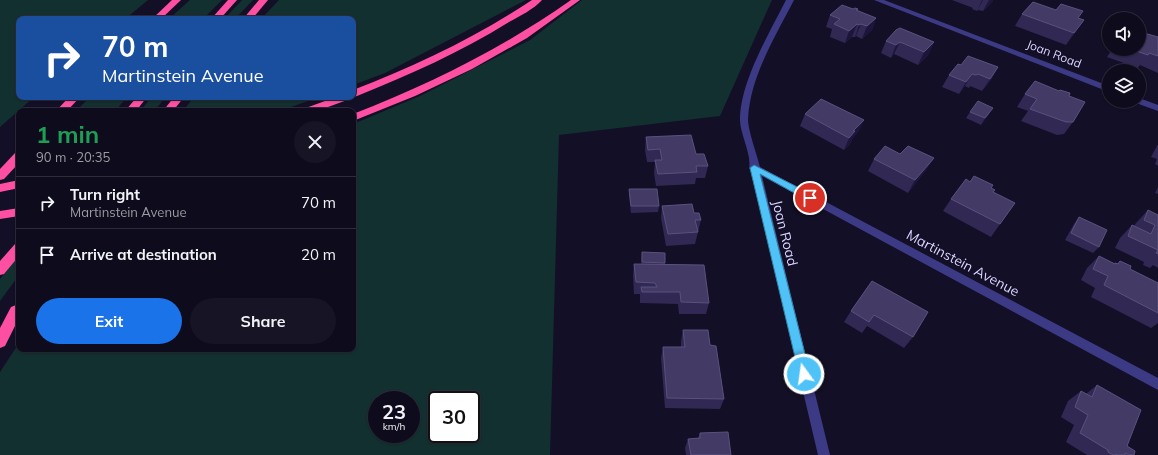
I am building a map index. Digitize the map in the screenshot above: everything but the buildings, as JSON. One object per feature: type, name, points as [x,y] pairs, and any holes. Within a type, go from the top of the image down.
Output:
[{"type":"highway","points":[[159,16],[177,0]]},
{"type":"highway","points":[[217,16],[233,0]]},
{"type":"highway","points":[[250,16],[264,0]]},
{"type":"highway","points":[[356,93],[402,74],[463,45],[511,18],[538,0]]},
{"type":"highway","points":[[356,117],[397,101],[479,61],[537,27],[576,0]]},
{"type":"highway","points":[[64,108],[72,100]]},
{"type":"highway","points":[[133,108],[139,100]]},
{"type":"highway","points":[[171,108],[177,100]]},
{"type":"highway","points":[[315,108],[338,100]]},
{"type":"highway","points":[[0,176],[16,159]]},
{"type":"highway","points":[[0,188],[16,185]]},
{"type":"highway","points":[[0,215],[16,212]]},
{"type":"highway","points":[[0,270],[16,251]]},
{"type":"highway","points":[[0,334],[16,312]]},
{"type":"highway","points":[[0,342],[16,313]]},
{"type":"street","name":"Joan Road","points":[[790,0],[764,52],[747,94],[744,121],[754,168],[824,455]]},
{"type":"street","name":"Joan Road","points":[[878,0],[1102,86]]},
{"type":"street","points":[[1146,104],[1158,108]]},
{"type":"street","name":"Martinstein Avenue","points":[[754,168],[1158,384]]},
{"type":"green space","points":[[0,0],[148,0],[129,16],[16,16],[16,100],[31,100],[22,108],[16,108],[16,113],[0,127]]},
{"type":"green space","points":[[190,0],[222,0],[206,16],[172,16]]},
{"type":"green space","points":[[242,0],[253,0],[238,16],[227,16]]},
{"type":"green space","points":[[279,0],[526,0],[385,73],[356,84],[356,16],[264,16]]},
{"type":"green space","points":[[582,0],[772,0],[720,116],[559,135],[550,455],[0,455],[0,372],[16,348],[16,352],[356,352],[356,123],[420,96],[530,40]]},
{"type":"green space","points":[[87,100],[124,100],[118,108],[79,108]]},
{"type":"green space","points":[[149,100],[163,100],[157,108],[143,108]]},
{"type":"green space","points":[[192,100],[311,100],[288,108],[185,108]]},
{"type":"green space","points":[[16,259],[16,279],[0,301],[0,279]]},
{"type":"route","points":[[804,374],[754,168],[810,198]]}]
